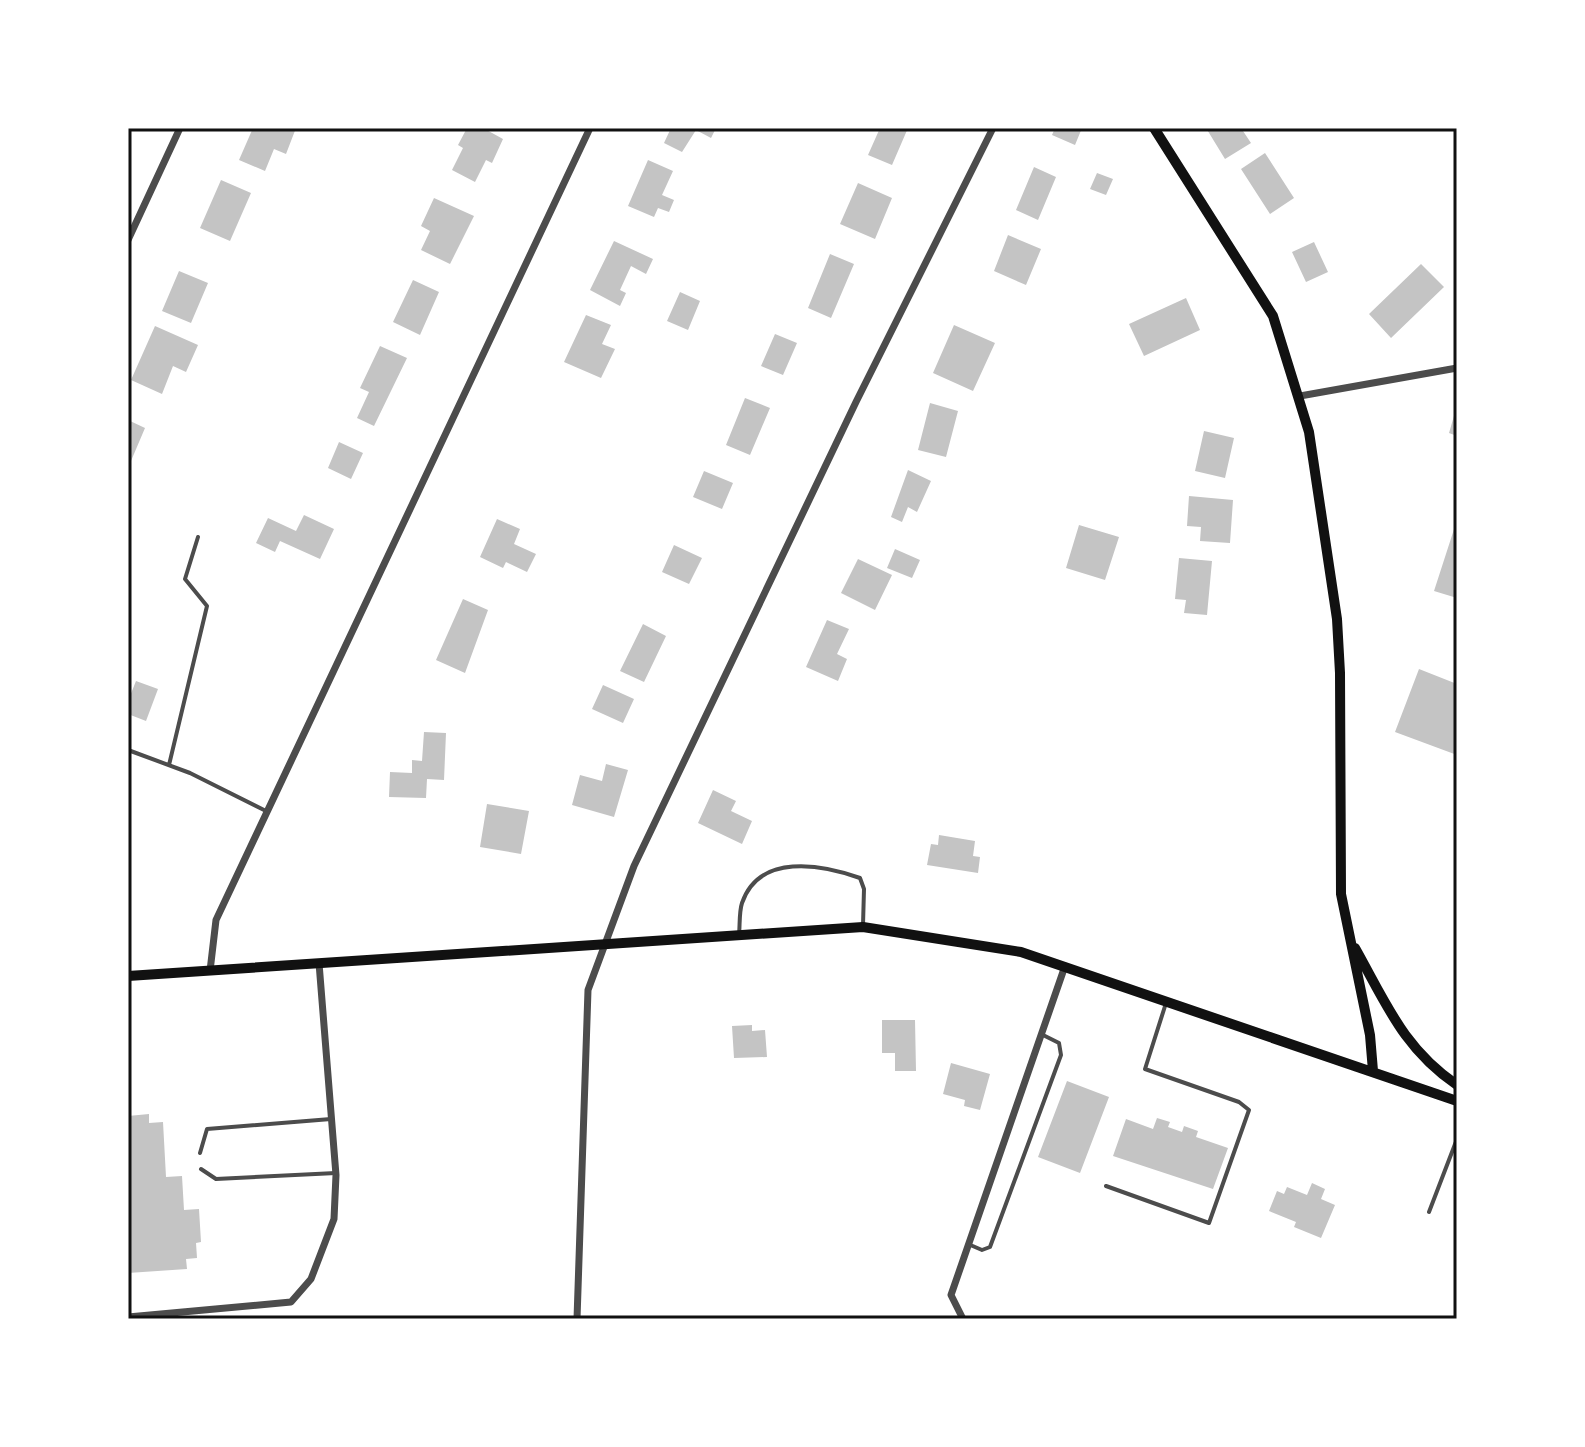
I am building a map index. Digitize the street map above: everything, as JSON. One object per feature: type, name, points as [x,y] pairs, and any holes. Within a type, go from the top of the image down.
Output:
[{"type":"main road","points":[[1154,128],[1273,316],[1309,432],[1337,619],[1341,739],[1338,859],[1349,937],[1370,1035],[1373,1071]]},
{"type":"main road","points":[[128,976],[863,927],[1021,952],[1457,1101]]},
{"type":"main road","points":[[1349,937],[1398,1028],[1428,1065],[1457,1085]]},
{"type":"street","points":[[128,240],[180,128]]},
{"type":"street","points":[[210,971],[216,920],[590,128]]},
{"type":"street","points":[[577,1319],[588,990],[634,866],[856,402],[993,128]]},
{"type":"street","points":[[1300,396],[1457,368]]},
{"type":"street","points":[[128,1317],[291,1302],[311,1279],[334,1219],[336,1173],[319,963]]},
{"type":"street","points":[[963,1319],[951,1295],[1065,966]]},
{"type":"lane","points":[[169,765],[207,606],[185,579],[198,537]]},
{"type":"lane","points":[[128,750],[169,765],[266,811]]},
{"type":"lane","points":[[739,936],[742,903],[752,887],[765,874],[788,866],[831,870],[860,878],[864,889],[863,927]]},
{"type":"lane","points":[[1106,1186],[1209,1223],[1249,1110],[1239,1102],[1145,1069],[1167,1000]]},
{"type":"lane","points":[[968,1244],[982,1250],[990,1247],[1061,1055],[1059,1043],[1041,1034]]},
{"type":"lane","points":[[200,1153],[207,1129],[331,1119]]},
{"type":"lane","points":[[1429,1212],[1457,1139]]},
{"type":"lane","points":[[201,1169],[216,1179],[336,1173]]},
{"type":"building","points":[[253,128],[296,128],[286,154],[274,149],[265,171],[239,160]]},
{"type":"building","points":[[467,128],[483,128],[503,139],[492,163],[486,160],[475,182],[452,170],[463,148],[458,145]]},
{"type":"building","points":[[671,128],[716,128],[711,138],[696,130],[682,152],[664,143]]},
{"type":"building","points":[[880,128],[908,128],[892,165],[868,155]]},
{"type":"building","points":[[1055,128],[1082,128],[1075,145],[1052,135]]},
{"type":"building","points":[[1206,128],[1241,128],[1251,143],[1225,159]]},
{"type":"building","points":[[1265,153],[1294,198],[1270,214],[1241,169]]},
{"type":"building","points":[[648,160],[673,171],[662,195],[674,200],[669,212],[658,208],[654,217],[628,206]]},
{"type":"building","points":[[1034,167],[1056,177],[1038,220],[1016,210]]},
{"type":"building","points":[[1097,173],[1113,179],[1106,195],[1090,189]]},
{"type":"building","points":[[221,180],[251,193],[230,241],[200,228]]},
{"type":"building","points":[[858,183],[892,198],[875,239],[840,224]]},
{"type":"building","points":[[434,198],[474,216],[450,264],[421,250],[430,231],[421,226]]},
{"type":"building","points":[[1008,235],[1041,249],[1026,285],[994,271]]},
{"type":"building","points":[[614,241],[653,259],[646,274],[631,266],[620,290],[626,293],[620,306],[590,290]]},
{"type":"building","points":[[1314,242],[1328,272],[1306,282],[1292,252]]},
{"type":"building","points":[[830,254],[854,264],[831,318],[808,308]]},
{"type":"building","points":[[1421,264],[1444,287],[1391,338],[1369,314]]},
{"type":"building","points":[[179,271],[208,283],[191,323],[162,311]]},
{"type":"building","points":[[413,280],[439,292],[420,335],[393,322]]},
{"type":"building","points":[[680,292],[700,301],[688,330],[667,321]]},
{"type":"building","points":[[1186,298],[1200,330],[1144,356],[1129,324]]},
{"type":"building","points":[[586,315],[611,325],[602,344],[615,349],[601,378],[564,362]]},
{"type":"building","points":[[954,325],[995,343],[973,391],[933,373]]},
{"type":"building","points":[[155,326],[198,345],[186,372],[173,366],[162,394],[131,380]]},
{"type":"building","points":[[775,334],[797,343],[783,375],[761,366]]},
{"type":"building","points":[[380,346],[407,358],[374,426],[357,418],[369,392],[360,388]]},
{"type":"building","points":[[745,398],[770,408],[750,455],[726,445]]},
{"type":"building","points":[[930,403],[958,411],[946,457],[918,450]]},
{"type":"building","points":[[1457,409],[1457,436],[1449,433]]},
{"type":"building","points":[[128,420],[145,428],[128,468]]},
{"type":"building","points":[[1204,431],[1234,438],[1225,478],[1195,471]]},
{"type":"building","points":[[339,442],[363,453],[351,479],[328,468]]},
{"type":"building","points":[[908,470],[931,481],[917,512],[908,507],[902,522],[891,517]]},
{"type":"building","points":[[704,471],[733,483],[722,509],[693,497]]},
{"type":"building","points":[[1189,496],[1233,500],[1230,543],[1200,541],[1201,527],[1187,526]]},
{"type":"building","points":[[304,515],[334,529],[320,559],[280,541],[275,552],[256,543],[268,518],[296,531]]},
{"type":"building","points":[[497,519],[520,529],[514,544],[536,554],[527,572],[506,562],[503,568],[480,557]]},
{"type":"building","points":[[1457,523],[1457,598],[1434,591]]},
{"type":"building","points":[[1079,525],[1119,537],[1105,580],[1066,568]]},
{"type":"building","points":[[674,545],[702,558],[689,584],[662,572]]},
{"type":"building","points":[[895,549],[920,560],[912,578],[887,568]]},
{"type":"building","points":[[1179,558],[1212,561],[1207,615],[1184,613],[1186,600],[1175,599]]},
{"type":"building","points":[[858,559],[892,575],[875,610],[841,593]]},
{"type":"building","points":[[463,599],[488,610],[465,673],[436,660]]},
{"type":"building","points":[[827,620],[849,629],[837,654],[847,659],[838,681],[806,667]]},
{"type":"building","points":[[643,624],[666,636],[644,682],[620,671]]},
{"type":"building","points":[[1419,669],[1457,684],[1457,755],[1395,732]]},
{"type":"building","points":[[136,681],[158,689],[146,721],[128,714],[128,701]]},
{"type":"building","points":[[603,685],[634,699],[623,723],[592,709]]},
{"type":"building","points":[[424,732],[446,733],[444,780],[427,779],[426,798],[389,797],[390,772],[412,773],[412,760],[422,761]]},
{"type":"building","points":[[606,764],[628,770],[614,817],[572,805],[580,775],[602,781]]},
{"type":"building","points":[[713,790],[736,801],[731,811],[752,821],[742,844],[698,823]]},
{"type":"building","points":[[487,804],[529,811],[521,854],[480,847]]},
{"type":"building","points":[[939,835],[975,841],[973,856],[980,857],[978,873],[927,865],[931,844],[938,845]]},
{"type":"building","points":[[882,1020],[915,1020],[916,1071],[895,1071],[895,1053],[882,1053]]},
{"type":"building","points":[[752,1025],[752,1031],[765,1030],[767,1057],[734,1058],[732,1026]]},
{"type":"building","points":[[951,1063],[990,1074],[980,1110],[964,1106],[965,1100],[943,1094]]},
{"type":"building","points":[[1067,1081],[1109,1097],[1080,1173],[1038,1157]]},
{"type":"building","points":[[149,1114],[149,1123],[163,1122],[166,1177],[182,1176],[184,1210],[199,1209],[201,1242],[196,1243],[197,1258],[186,1259],[187,1269],[128,1273],[128,1116]]},
{"type":"building","points":[[1157,1118],[1170,1122],[1168,1127],[1182,1132],[1184,1126],[1198,1131],[1196,1137],[1228,1148],[1213,1189],[1113,1156],[1126,1119],[1153,1129]]},
{"type":"building","points":[[1312,1183],[1325,1189],[1321,1199],[1335,1205],[1321,1238],[1294,1227],[1296,1222],[1269,1211],[1277,1191],[1284,1194],[1287,1187],[1307,1195]]}]
